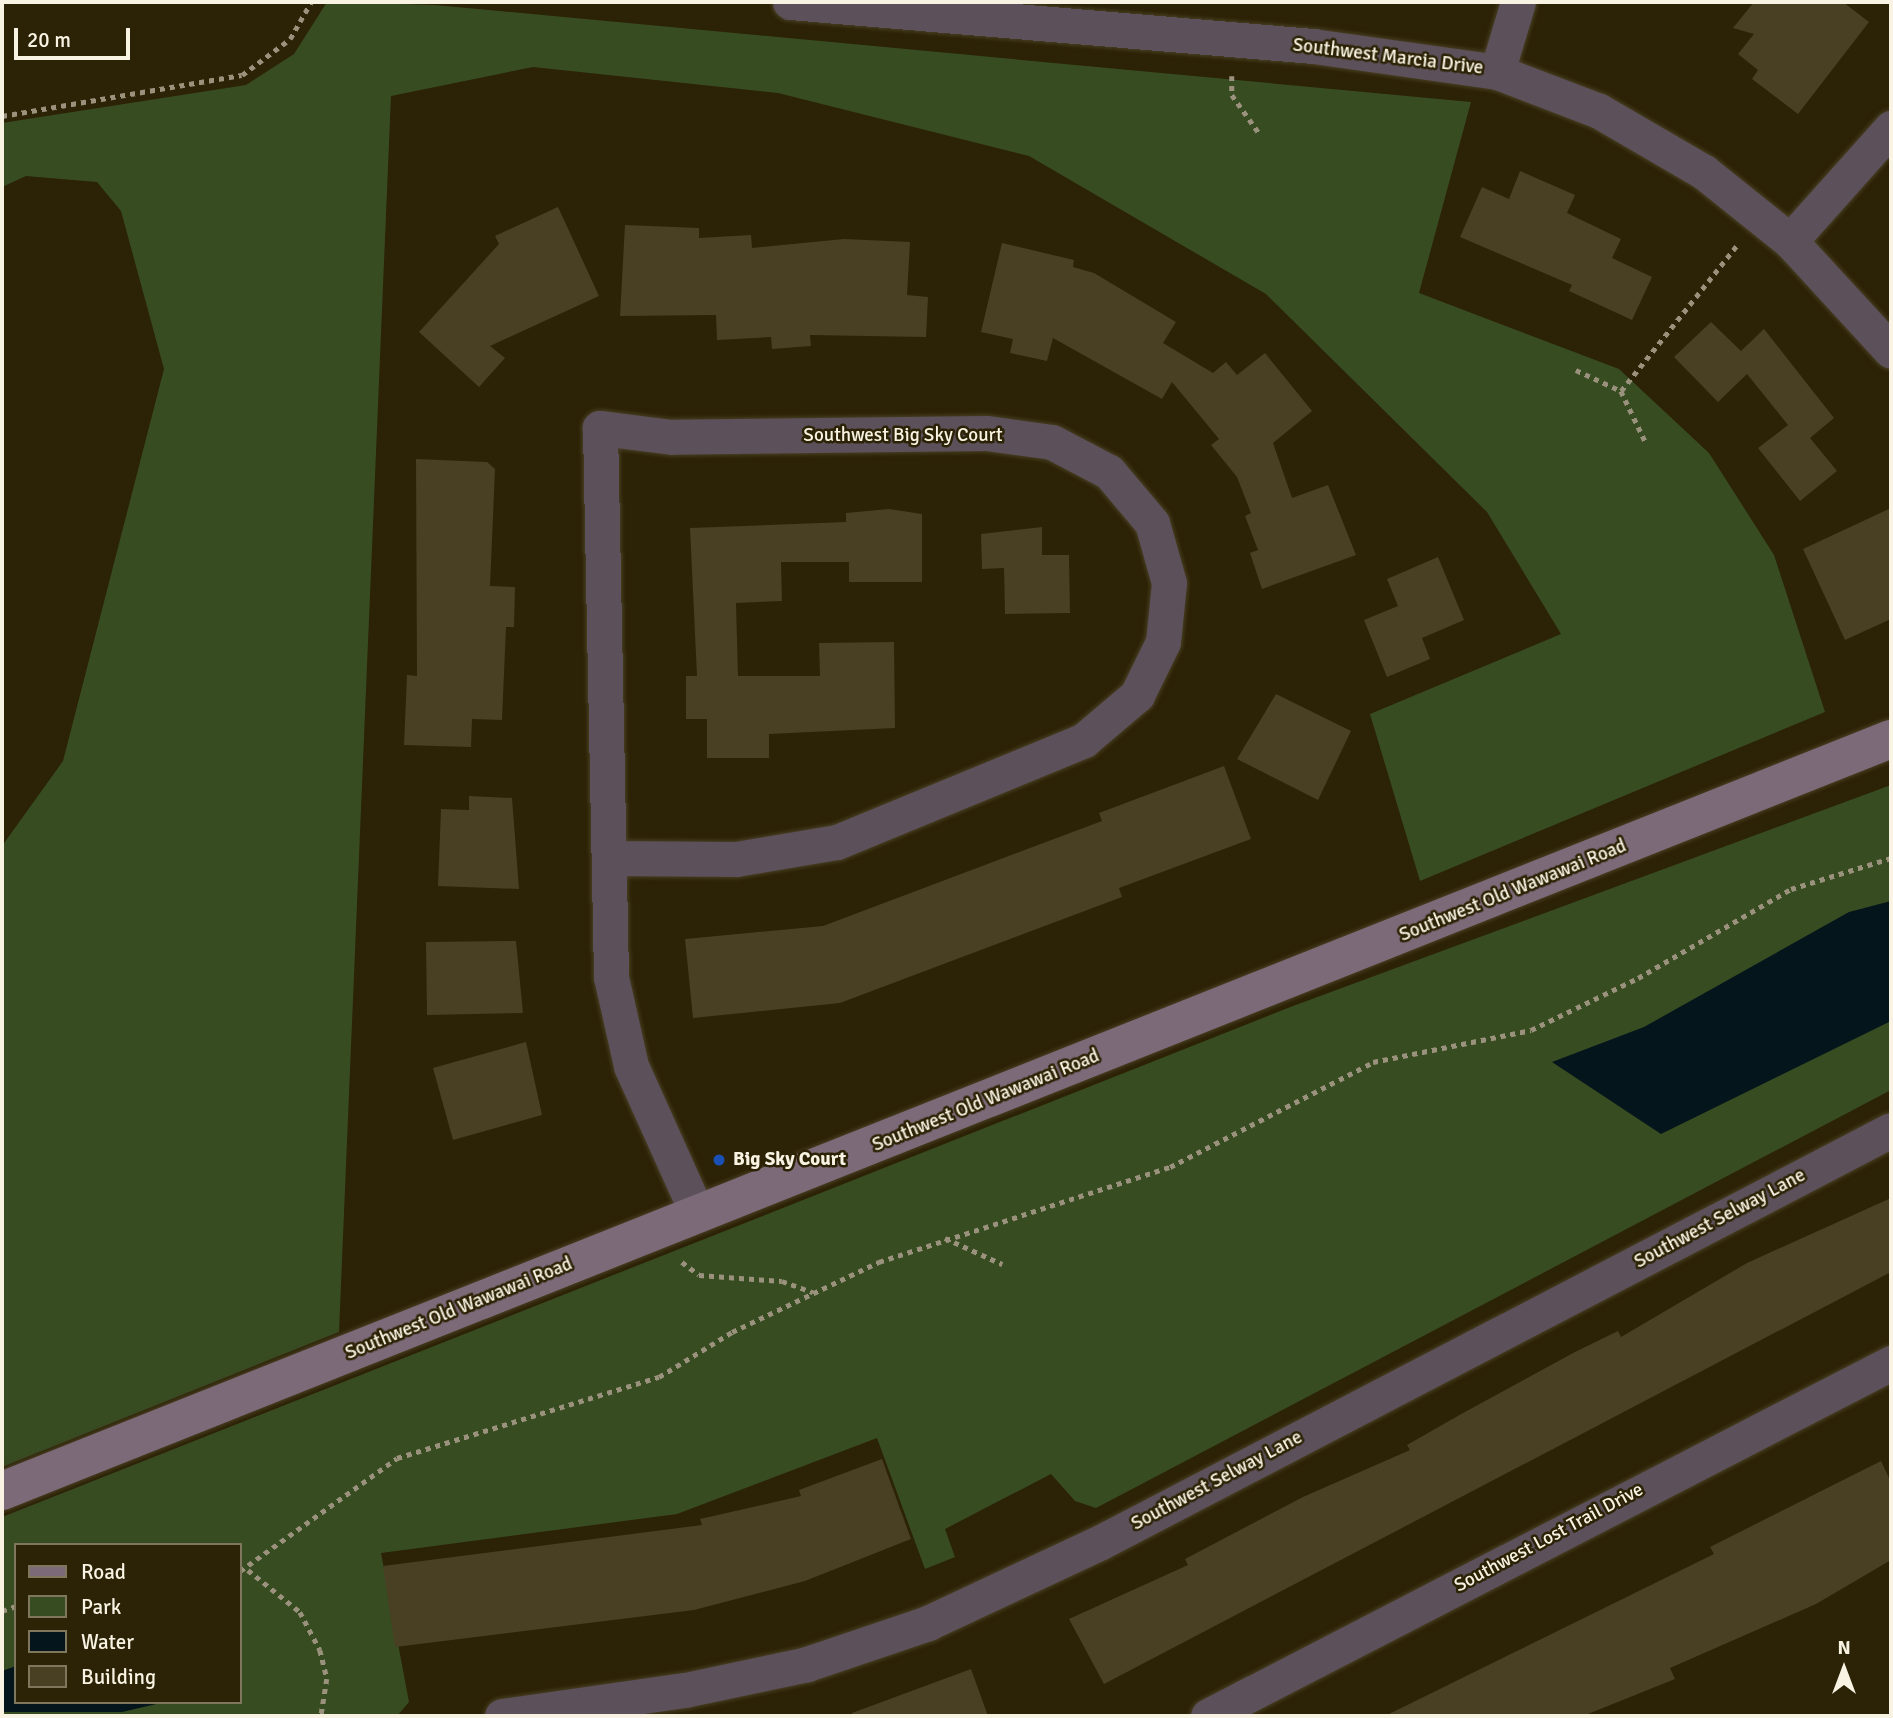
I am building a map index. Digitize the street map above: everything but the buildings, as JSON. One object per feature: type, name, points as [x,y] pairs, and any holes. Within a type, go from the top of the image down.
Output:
[{"type":"main road","name":"Southwest Old Wawawai Road","points":[[2,1491],[1891,739]]},
{"type":"street","name":"Southwest Marcia Drive","points":[[790,2],[1313,46],[1497,72],[1599,111],[1704,172],[1790,241],[1891,351]]},
{"type":"street","points":[[1497,72],[1518,2]]},
{"type":"street","points":[[1790,241],[1891,128]]},
{"type":"street","name":"Southwest Big Sky Court","points":[[609,858],[736,859],[837,842],[1084,740],[1137,695],[1163,642],[1170,583],[1152,523],[1109,472],[1052,442],[986,433],[672,437],[600,428],[611,977],[631,1066],[698,1214]]},
{"type":"street","name":"Southwest Selway Lane","points":[[502,1716],[685,1690],[807,1664],[928,1622],[1099,1543],[1891,1130]]},
{"type":"street","name":"Southwest Lost Trail Drive","points":[[1208,1716],[1891,1363]]},
{"type":"path","points":[[2,116],[242,75],[290,39],[311,2]]},
{"type":"path","points":[[1232,68],[1232,95],[1259,134]]},
{"type":"path","points":[[1620,391],[1743,237]]},
{"type":"path","points":[[1576,370],[1620,391],[1647,444]]},
{"type":"path","points":[[242,1571],[248,1570],[352,1485],[397,1458],[659,1377],[814,1292],[944,1238],[1170,1167],[1373,1062],[1531,1030],[1639,978],[1791,890],[1891,858]]},
{"type":"path","points":[[659,1230],[699,1275],[782,1282],[814,1292]]},
{"type":"path","points":[[944,1238],[1002,1264]]},
{"type":"path","points":[[248,1570],[300,1612],[320,1650],[327,1679],[321,1716]]},
{"type":"green space","points":[[327,2],[435,5],[1471,102],[1419,293],[1619,369],[1709,453],[1774,555],[1825,712],[1420,881],[1370,714],[1561,634],[1487,512],[1266,294],[1029,156],[778,93],[533,67],[391,96],[339,1332],[2,1467],[2,846],[63,761],[164,369],[121,211],[97,182],[26,176],[2,187],[2,123],[246,85],[294,54]]},
{"type":"green space","points":[[1891,785],[1891,1090],[1096,1508],[1075,1501],[1051,1474],[945,1529],[955,1557],[925,1569],[877,1438],[677,1514],[381,1553],[409,1702],[397,1716],[2,1716],[2,1517],[1293,1006]]},
{"type":"water","points":[[1891,901],[1891,1021],[1661,1134],[1552,1062],[1644,1027],[1849,912]]},
{"type":"water","points":[[14,1667],[14,1704],[156,1704],[122,1712],[2,1712],[2,1671]]},
{"type":"place","name":"Big Sky Court","points":[[719,1160]]}]
